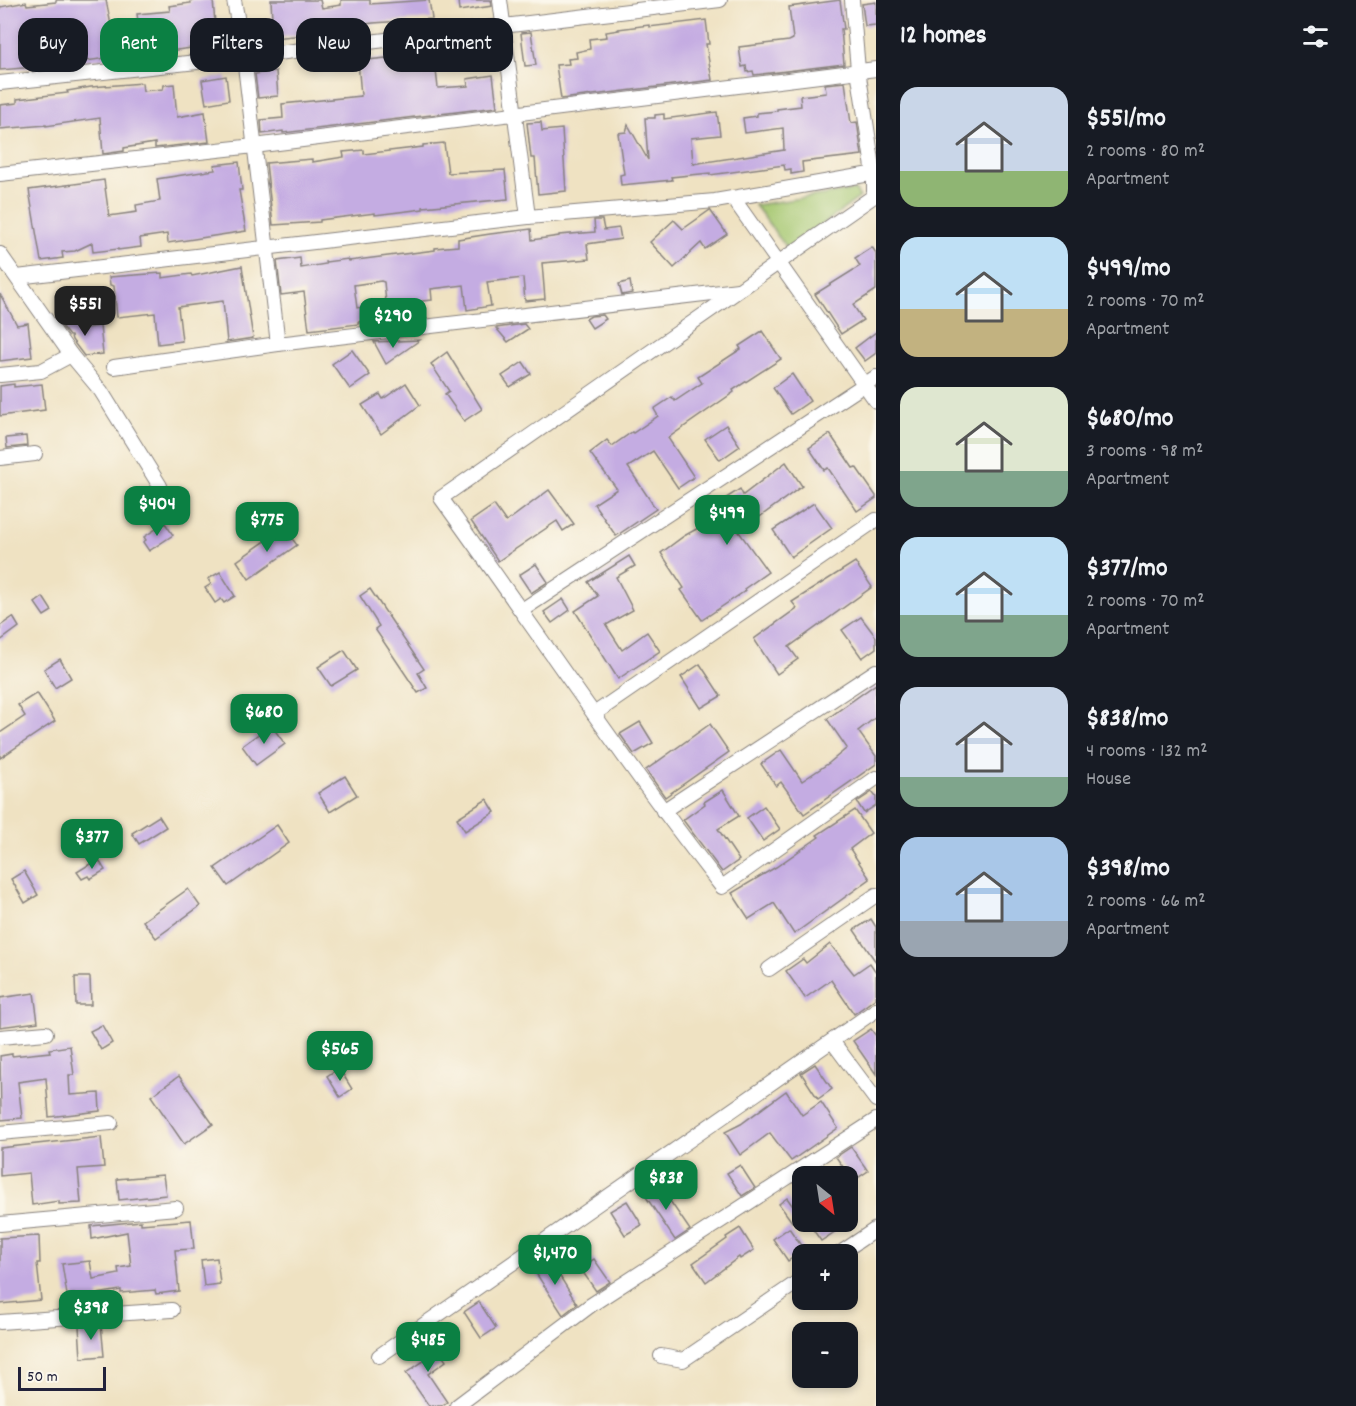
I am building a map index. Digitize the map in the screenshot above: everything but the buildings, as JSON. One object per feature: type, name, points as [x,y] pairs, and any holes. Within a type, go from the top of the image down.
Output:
[{"type":"street","points":[[234,0],[237,18]]},
{"type":"street","points":[[500,0],[502,18]]},
{"type":"street","points":[[513,25],[720,0]]},
{"type":"street","points":[[852,0],[858,70],[875,173],[874,196],[441,498],[663,812],[722,886],[876,778]]},
{"type":"street","points":[[284,52],[383,40]]},
{"type":"street","points":[[0,83],[190,63]]},
{"type":"street","points":[[0,174],[254,146],[876,69]]},
{"type":"street","points":[[246,72],[278,344]]},
{"type":"street","points":[[509,72],[528,217]]},
{"type":"street","points":[[9,270],[266,249],[528,217],[733,198],[875,173]]},
{"type":"street","points":[[733,198],[779,263],[870,381],[876,400]]},
{"type":"street","points":[[0,254],[9,270],[71,355],[101,391],[160,486]]},
{"type":"street","points":[[114,367],[278,344],[740,290]]},
{"type":"street","points":[[0,375],[41,371],[71,355]]},
{"type":"street","points":[[522,610],[870,381]]},
{"type":"street","points":[[0,458],[35,454]]},
{"type":"street","points":[[594,714],[876,520]]},
{"type":"street","points":[[663,812],[876,670]]},
{"type":"street","points":[[769,969],[876,895]]},
{"type":"street","points":[[379,1356],[876,1010]]},
{"type":"street","points":[[0,1037],[46,1033]]},
{"type":"street","points":[[832,1041],[876,1100]]},
{"type":"street","points":[[457,1406],[591,1305],[876,1120]]},
{"type":"street","points":[[0,1133],[111,1123]]},
{"type":"street","points":[[0,1224],[176,1208]]},
{"type":"street","points":[[854,1244],[876,1229]]},
{"type":"street","points":[[661,1356],[683,1360],[792,1286]]},
{"type":"street","points":[[0,1322],[172,1310]]},
{"type":"green space","points":[[855,190],[860,197],[788,250],[755,205]]}]
